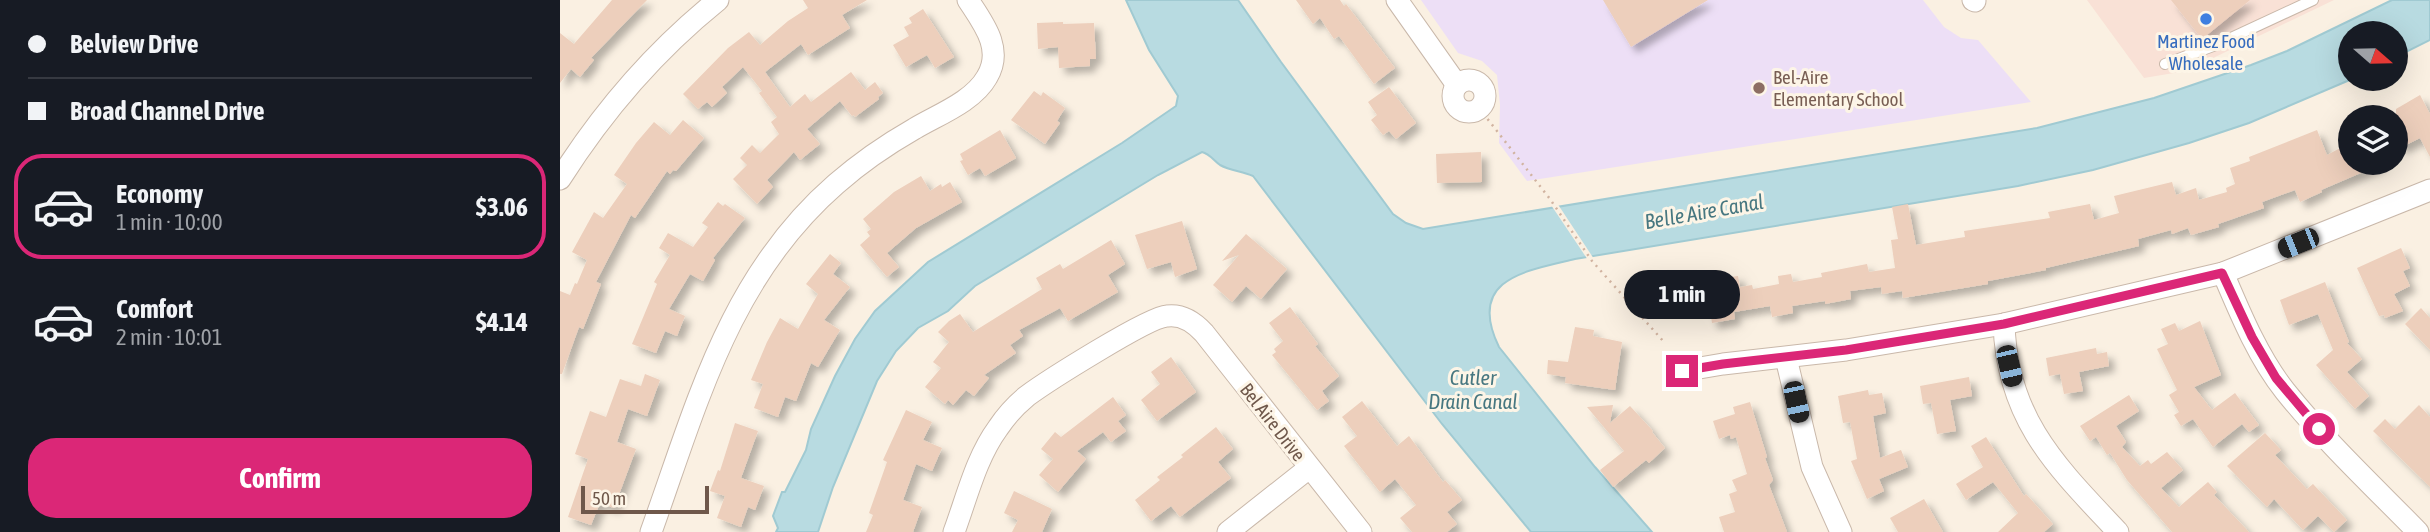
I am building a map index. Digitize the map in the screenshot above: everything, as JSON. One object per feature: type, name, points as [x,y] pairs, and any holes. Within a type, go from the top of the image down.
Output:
[{"type":"street","points":[[560,179],[593,131],[632,82],[682,31],[718,0]]},
{"type":"street","points":[[650,532],[713,360],[735,312],[767,258],[811,206],[852,170],[983,84],[993,65],[994,48],[988,32],[968,0]]},
{"type":"street","points":[[1397,0],[1457,85],[1466,80],[1480,84],[1484,99],[1479,108]]},
{"type":"street","points":[[1682,371],[1786,358],[2004,324],[2222,273],[2428,196]]},
{"type":"street","points":[[2222,273],[2252,337],[2286,391],[2353,466],[2418,532]]},
{"type":"street","name":"Bel Aire Drive","points":[[954,532],[988,445],[998,428],[1018,405],[1042,385],[1152,320],[1168,315],[1193,322],[1205,332],[1361,532]]},
{"type":"street","points":[[2004,324],[2012,380],[2036,436],[2050,458],[2118,532]]},
{"type":"street","points":[[1786,358],[1812,467],[1841,532]]},
{"type":"street","points":[[1228,532],[1309,468]]},
{"type":"lane","points":[[2165,64],[2216,45],[2313,0]]},
{"type":"path","points":[[1479,108],[1550,199],[1592,261],[1664,342]]},
{"type":"shaded area","name":"Bel-Aire Elementary School","points":[[1421,0],[1923,0],[1944,27],[1961,38],[1978,40],[2031,102],[1527,181],[1499,143],[1500,105],[1497,75],[1482,61],[1458,53]]},
{"type":"shaded area","points":[[2087,0],[2334,0],[2186,71],[2144,78]]},
{"type":"water","points":[[1126,0],[1238,0],[1393,214],[1406,223],[1423,229],[2037,128],[2154,98],[2287,51],[2338,26],[2338,85],[2249,123],[2093,170],[2018,186],[1575,259],[1537,268],[1506,282],[1495,292],[1490,306],[1491,324],[1499,347],[1595,467],[1652,532],[1531,532],[1442,424],[1253,176],[1224,167],[1202,152],[1158,175],[975,286],[948,311],[918,328],[896,351],[877,381],[833,487],[818,532],[776,532],[778,528],[773,516],[782,492],[785,492],[806,450],[811,429],[835,376],[855,339],[875,311],[928,262],[1122,143],[1176,106],[1178,96],[1149,50]]},
{"type":"water","points":[[2392,0],[2430,0],[2430,40],[2408,51],[2408,21],[2349,21]]},
{"type":"pier","points":[[1557,203],[1594,259],[1588,260],[1551,205]]},
{"type":"building","points":[[612,0],[647,0],[591,58],[594,60],[580,77],[571,69],[560,83],[560,33],[574,44]]},
{"type":"building","points":[[803,0],[867,0],[842,15],[850,28],[808,55],[801,44],[765,72],[790,107],[805,94],[811,102],[851,72],[865,90],[875,82],[883,93],[855,117],[840,101],[807,129],[820,144],[800,160],[794,152],[767,180],[773,187],[757,204],[733,179],[747,165],[740,158],[752,145],[760,153],[779,134],[771,122],[777,117],[759,93],[762,91],[743,67],[722,87],[727,93],[712,107],[707,102],[698,109],[683,94],[728,48],[749,32],[760,45],[808,8]]},
{"type":"building","points":[[1296,0],[1340,0],[1344,6],[1346,4],[1395,68],[1374,84],[1339,36],[1334,39],[1320,18],[1313,24]]},
{"type":"building","points":[[1603,0],[1708,0],[1631,47]]},
{"type":"building","name":"Martinez Food Wholesale","points":[[2171,0],[2250,0],[2202,39]]},
{"type":"building","points":[[923,9],[954,57],[935,68],[927,55],[906,67],[893,45],[909,36],[904,27],[912,23],[909,18]]},
{"type":"building","points":[[1037,23],[1094,23],[1096,59],[1090,59],[1090,66],[1059,68],[1058,47],[1038,49]]},
{"type":"building","points":[[1389,87],[1416,123],[1396,139],[1389,131],[1383,135],[1371,120],[1377,115],[1368,102]]},
{"type":"building","points":[[1034,91],[1041,96],[1043,92],[1065,108],[1057,121],[1060,123],[1045,144],[1011,120]]},
{"type":"building","points":[[2420,95],[2430,114],[2430,157],[2420,138],[2408,144],[2408,105],[2403,105]]},
{"type":"building","points":[[683,120],[704,138],[676,171],[673,170],[670,174],[667,171],[635,218],[631,215],[596,282],[601,284],[583,329],[579,327],[560,374],[560,291],[570,295],[587,260],[572,252],[594,212],[603,218],[627,184],[614,175],[636,143],[654,122],[670,135]]},
{"type":"building","points":[[1000,130],[1016,158],[985,176],[980,168],[968,175],[960,161],[963,160],[960,154]]},
{"type":"building","points":[[2317,130],[2327,155],[2338,149],[2338,175],[2356,175],[2300,202],[2295,190],[2262,202],[2264,208],[2218,224],[2219,227],[2191,235],[2188,228],[2172,234],[2171,230],[2138,239],[2139,246],[2046,270],[1988,281],[1988,284],[1903,298],[1902,291],[1882,294],[1881,287],[1850,291],[1851,299],[1792,306],[1793,313],[1772,317],[1770,306],[1734,312],[1735,319],[1712,323],[1707,292],[1718,290],[1716,279],[1738,276],[1740,287],[1752,285],[1753,289],[1779,284],[1778,276],[1791,274],[1793,282],[1822,277],[1821,273],[1867,264],[1869,272],[1895,268],[1891,240],[1898,239],[1892,207],[1908,204],[1916,245],[1965,237],[1964,231],[2050,218],[2048,212],[2090,204],[2094,220],[2119,213],[2114,196],[2172,182],[2176,195],[2196,188],[2199,200],[2227,192],[2226,188],[2235,184],[2230,168],[2250,161],[2249,157]]},
{"type":"building","points":[[1481,152],[1482,182],[1437,183],[1436,154]]},
{"type":"building","points":[[921,176],[930,191],[950,182],[962,202],[916,228],[887,253],[899,267],[887,277],[860,245],[870,236],[867,232],[871,229],[863,219],[894,192]]},
{"type":"building","points":[[718,202],[745,218],[713,258],[715,260],[703,281],[690,274],[669,309],[685,316],[677,336],[665,331],[656,353],[632,344],[657,284],[654,282],[670,255],[659,248],[668,233],[693,247],[708,227],[702,223]]},
{"type":"building","points":[[1182,221],[1197,269],[1175,277],[1171,262],[1147,269],[1135,235]]},
{"type":"building","points":[[1246,234],[1287,269],[1261,299],[1246,286],[1232,302],[1213,285],[1239,255],[1222,261]]},
{"type":"building","points":[[1111,240],[1125,264],[1108,275],[1118,292],[1068,321],[1060,308],[1019,330],[1023,336],[1010,345],[1016,353],[984,375],[989,378],[974,396],[966,390],[953,405],[948,400],[945,404],[925,387],[941,368],[933,362],[949,342],[938,332],[949,321],[960,314],[973,332],[1042,289],[1036,278],[1060,264],[1063,269]]},
{"type":"building","points":[[2401,248],[2410,268],[2403,271],[2410,286],[2394,294],[2403,311],[2385,318],[2384,315],[2379,316],[2357,268]]},
{"type":"building","points":[[830,254],[841,263],[833,274],[850,287],[824,320],[840,330],[818,367],[811,363],[796,401],[785,397],[778,417],[754,408],[763,384],[751,380],[767,342],[780,318],[798,329],[818,294],[806,284]]},
{"type":"building","points":[[2325,282],[2349,342],[2347,343],[2362,359],[2347,372],[2369,396],[2355,409],[2316,365],[2333,350],[2318,314],[2289,325],[2280,300]]},
{"type":"building","points":[[1290,307],[1318,344],[1315,346],[1339,376],[1322,391],[1329,401],[1317,410],[1272,355],[1276,352],[1274,349],[1283,341],[1269,323]]},
{"type":"building","points":[[2421,308],[2430,318],[2430,350],[2405,324]]},
{"type":"building","points":[[2200,321],[2221,375],[2194,387],[2212,410],[2235,393],[2259,425],[2249,432],[2242,424],[2213,447],[2193,419],[2181,426],[2174,415],[2179,412],[2169,395],[2177,390],[2157,349],[2168,344],[2161,329],[2175,323],[2179,331]]},
{"type":"building","points":[[1575,327],[1594,330],[1593,336],[1622,342],[1615,390],[1565,383],[1566,377],[1547,374],[1548,360],[1568,362]]},
{"type":"building","points":[[2096,348],[2097,354],[2107,352],[2109,366],[2079,372],[2083,391],[2064,394],[2060,374],[2049,376],[2046,358]]},
{"type":"building","points":[[1171,357],[1196,392],[1157,421],[1141,400],[1160,384],[1151,372]]},
{"type":"building","points":[[645,374],[660,380],[647,416],[628,409],[617,442],[636,449],[614,508],[600,503],[591,525],[568,517],[588,459],[575,454],[590,411],[606,417],[620,379],[641,386]]},
{"type":"building","points":[[1969,377],[1972,396],[1950,400],[1956,431],[1937,434],[1931,403],[1923,404],[1920,386]]},
{"type":"building","points":[[1868,390],[1869,395],[1882,393],[1886,413],[1873,416],[1880,458],[1901,450],[1908,467],[1879,479],[1884,491],[1867,499],[1851,461],[1857,459],[1850,422],[1843,423],[1838,396]]},
{"type":"building","points":[[2129,395],[2139,411],[2116,426],[2126,442],[2122,447],[2140,466],[2148,460],[2151,464],[2167,452],[2183,470],[2161,488],[2179,507],[2208,482],[2217,492],[2214,495],[2249,532],[2172,532],[2127,480],[2110,453],[2107,455],[2096,437],[2090,441],[2080,426]]},
{"type":"building","points":[[1113,397],[1126,415],[1118,421],[1126,431],[1111,442],[1103,432],[1077,451],[1086,459],[1058,492],[1039,475],[1053,459],[1041,449],[1055,432],[1061,437]]},
{"type":"building","points":[[1362,401],[1397,446],[1409,436],[1443,482],[1445,480],[1462,500],[1447,512],[1457,524],[1447,532],[1412,532],[1400,518],[1416,505],[1395,479],[1380,492],[1344,446],[1357,436],[1342,417]]},
{"type":"building","points":[[1750,402],[1773,480],[1769,485],[1787,532],[1724,532],[1719,517],[1735,512],[1729,494],[1737,491],[1732,480],[1747,474],[1736,437],[1731,439],[1730,435],[1719,439],[1713,421],[1735,414],[1733,407]]},
{"type":"building","points":[[1613,405],[1610,423],[1630,406],[1665,448],[1649,463],[1646,460],[1613,487],[1600,470],[1624,451],[1587,407]]},
{"type":"building","points":[[2419,405],[2430,417],[2430,487],[2373,431],[2385,419],[2395,429]]},
{"type":"building","points":[[906,410],[932,422],[923,440],[942,448],[932,471],[916,464],[903,500],[922,507],[913,532],[866,532],[873,515],[869,513],[887,462],[883,460]]},
{"type":"building","points":[[735,423],[758,431],[741,478],[764,486],[755,510],[748,507],[741,527],[717,518],[725,496],[710,491],[718,470],[720,471]]},
{"type":"building","points":[[1216,427],[1233,449],[1218,462],[1231,478],[1180,517],[1171,506],[1151,521],[1135,500],[1160,480],[1157,477],[1183,457],[1181,455]]},
{"type":"building","points":[[2265,433],[2281,450],[2275,455],[2307,489],[2313,484],[2347,520],[2334,532],[2318,516],[2303,530],[2274,499],[2267,507],[2227,466]]},
{"type":"building","points":[[1986,437],[2024,496],[2026,494],[2053,524],[2044,532],[1998,532],[2018,513],[1993,482],[1966,500],[1956,484],[1983,467],[1971,446]]},
{"type":"building","points":[[1014,491],[1052,509],[1042,532],[1012,532],[1018,520],[1004,513]]},
{"type":"building","points":[[1924,499],[1943,532],[1898,532],[1890,518]]},
{"type":"place","name":"Martinez Food Wholesale","points":[[2206,19]]},
{"type":"place","name":"Bel-Aire Elementary School","points":[[1759,88]]},
{"type":"route","points":[[1682,371],[1846,350],[2004,324],[2222,273],[2252,337],[2276,378],[2319,429]]},
{"type":"water label","name":"Belle Aire Canal","points":[[1704,211]]},
{"type":"water label","name":"Cutler Drain Canal","points":[[1473,389]]}]
